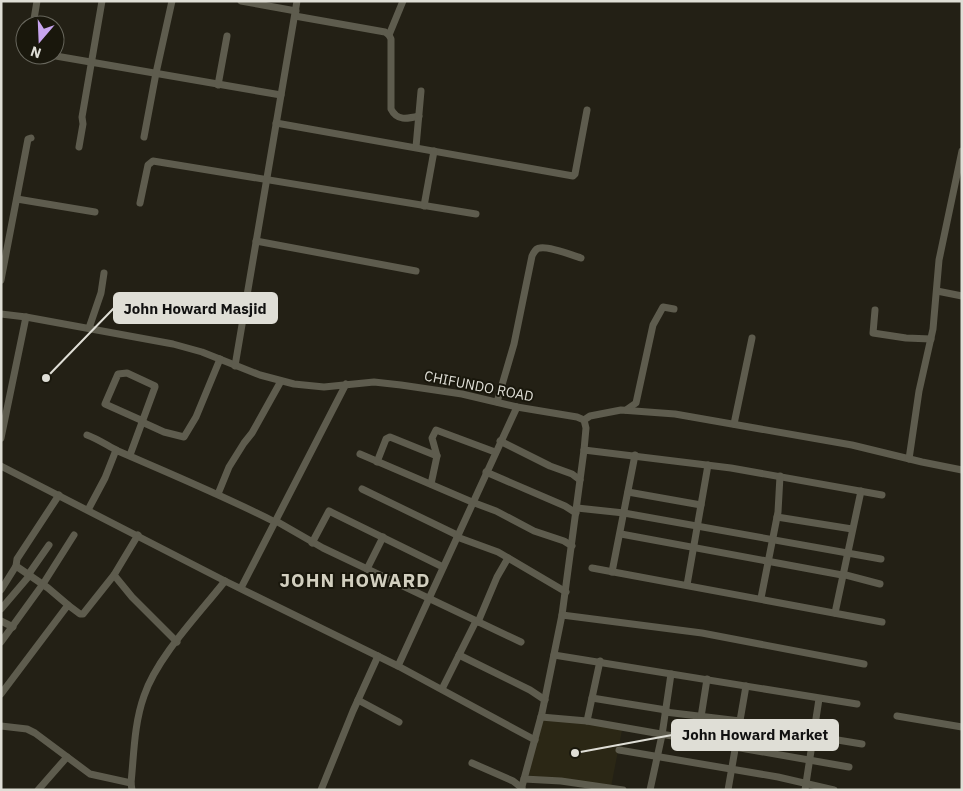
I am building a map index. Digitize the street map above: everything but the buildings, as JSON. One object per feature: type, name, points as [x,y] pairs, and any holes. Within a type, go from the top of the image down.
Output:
[{"type":"street","points":[[35,15],[38,1]]},
{"type":"street","points":[[79,147],[82,117],[102,1]]},
{"type":"street","points":[[144,137],[172,1]]},
{"type":"street","points":[[241,1],[385,32],[390,35]]},
{"type":"street","points":[[235,366],[297,1]]},
{"type":"street","points":[[403,1],[390,35],[391,109],[394,114],[403,119],[419,116]]},
{"type":"street","points":[[218,84],[227,36]]},
{"type":"street","points":[[65,58],[281,95]]},
{"type":"street","points":[[416,147],[421,91]]},
{"type":"street","points":[[276,123],[573,176],[575,174],[587,110]]},
{"type":"street","points":[[1,280],[28,139],[31,138]]},
{"type":"street","points":[[424,206],[434,151]]},
{"type":"street","points":[[909,459],[919,392],[931,339],[939,260],[962,151]]},
{"type":"street","points":[[140,204],[148,165],[153,161],[476,214]]},
{"type":"street","points":[[17,198],[95,212]]},
{"type":"street","points":[[256,242],[416,271]]},
{"type":"street","points":[[498,402],[514,344],[532,256],[535,250],[547,248],[581,258]]},
{"type":"street","points":[[89,328],[101,293],[104,273]]},
{"type":"street","points":[[937,291],[962,296]]},
{"type":"street","points":[[626,410],[636,403],[653,325],[663,306],[674,309]]},
{"type":"street","points":[[875,310],[873,333],[906,338],[931,339]]},
{"type":"street","name":"CHIFUNDO ROAD","points":[[1,314],[173,344],[294,384],[324,387],[374,382],[401,385],[462,394],[584,420]]},
{"type":"street","points":[[1,438],[26,317]]},
{"type":"street","points":[[734,424],[752,338]]},
{"type":"street","points":[[130,456],[142,421],[155,386],[127,373],[118,374],[105,404],[142,421],[164,432],[184,437],[196,417],[220,359]]},
{"type":"street","points":[[218,494],[230,467],[244,442],[252,433],[281,381]]},
{"type":"street","points":[[241,588],[346,384]]},
{"type":"street","points":[[398,666],[517,407]]},
{"type":"street","points":[[522,789],[545,700],[562,616],[584,450],[586,428],[584,420],[590,416],[605,412],[626,410],[675,414],[852,444],[962,470]]},
{"type":"street","points":[[431,484],[437,456],[432,438],[436,430],[495,452]]},
{"type":"street","points":[[88,435],[116,450],[218,494],[276,522],[312,543],[521,642]]},
{"type":"street","points":[[377,462],[386,439],[390,437],[437,456]]},
{"type":"street","points":[[500,441],[550,466],[572,474],[580,480]]},
{"type":"street","points":[[88,510],[105,478],[116,450]]},
{"type":"street","points":[[584,450],[708,465],[882,494]]},
{"type":"street","points":[[360,454],[501,513],[534,531],[564,540],[572,546]]},
{"type":"street","points":[[612,572],[621,534],[635,455]]},
{"type":"street","points":[[686,585],[708,465]]},
{"type":"street","points":[[1,466],[398,666],[535,740]]},
{"type":"street","points":[[486,472],[576,511],[624,513],[881,559]]},
{"type":"street","points":[[761,598],[777,517],[780,476]]},
{"type":"street","points":[[362,489],[457,536],[508,558],[566,592]]},
{"type":"street","points":[[835,613],[846,553],[861,490]]},
{"type":"street","points":[[628,492],[701,505]]},
{"type":"street","points":[[1,590],[16,566],[17,559],[59,496]]},
{"type":"street","points":[[312,543],[330,511],[443,567]]},
{"type":"street","points":[[777,517],[852,529]]},
{"type":"street","points":[[621,534],[842,575],[880,584]]},
{"type":"street","points":[[16,566],[44,584],[80,614],[83,614],[114,575],[138,535]]},
{"type":"street","points":[[1,642],[44,584],[74,536]]},
{"type":"street","points":[[367,569],[383,537]]},
{"type":"street","points":[[1,609],[29,575],[49,545]]},
{"type":"street","points":[[442,689],[477,621],[497,576],[508,558]]},
{"type":"street","points":[[592,568],[882,622]]},
{"type":"street","points":[[114,575],[140,606],[176,642]]},
{"type":"street","points":[[1,726],[27,729],[90,774],[131,786],[136,728],[144,695],[160,665],[176,642],[225,580]]},
{"type":"street","points":[[1,694],[68,605]]},
{"type":"street","points":[[562,616],[702,633],[864,664]]},
{"type":"street","points":[[1,621],[13,627]]},
{"type":"street","points":[[459,655],[530,690],[545,700]]},
{"type":"street","points":[[554,655],[857,704]]},
{"type":"street","points":[[321,790],[378,656]]},
{"type":"street","points":[[587,721],[600,661]]},
{"type":"street","points":[[650,790],[662,735],[671,674]]},
{"type":"street","points":[[701,716],[707,679]]},
{"type":"street","points":[[728,790],[746,686]]},
{"type":"street","points":[[592,698],[862,744]]},
{"type":"street","points":[[806,786],[819,699]]},
{"type":"street","points":[[358,700],[399,722]]},
{"type":"street","points":[[897,716],[962,727]]},
{"type":"street","points":[[541,717],[587,721],[849,767]]},
{"type":"street","points":[[619,750],[732,769],[806,786],[834,790]]},
{"type":"street","points":[[38,790],[67,757]]},
{"type":"street","points":[[472,763],[513,781],[522,789]]},
{"type":"street","points":[[524,778],[622,790]]},
{"type":"shaded area","points":[[542,715],[622,730],[611,787],[527,775]]},
{"type":"place","name":"John Howard Masjid","points":[[46,378]]},
{"type":"place","name":"John Howard Market","points":[[575,753]]},
{"type":"district","name":"JOHN HOWARD","points":[[355,580]]}]
